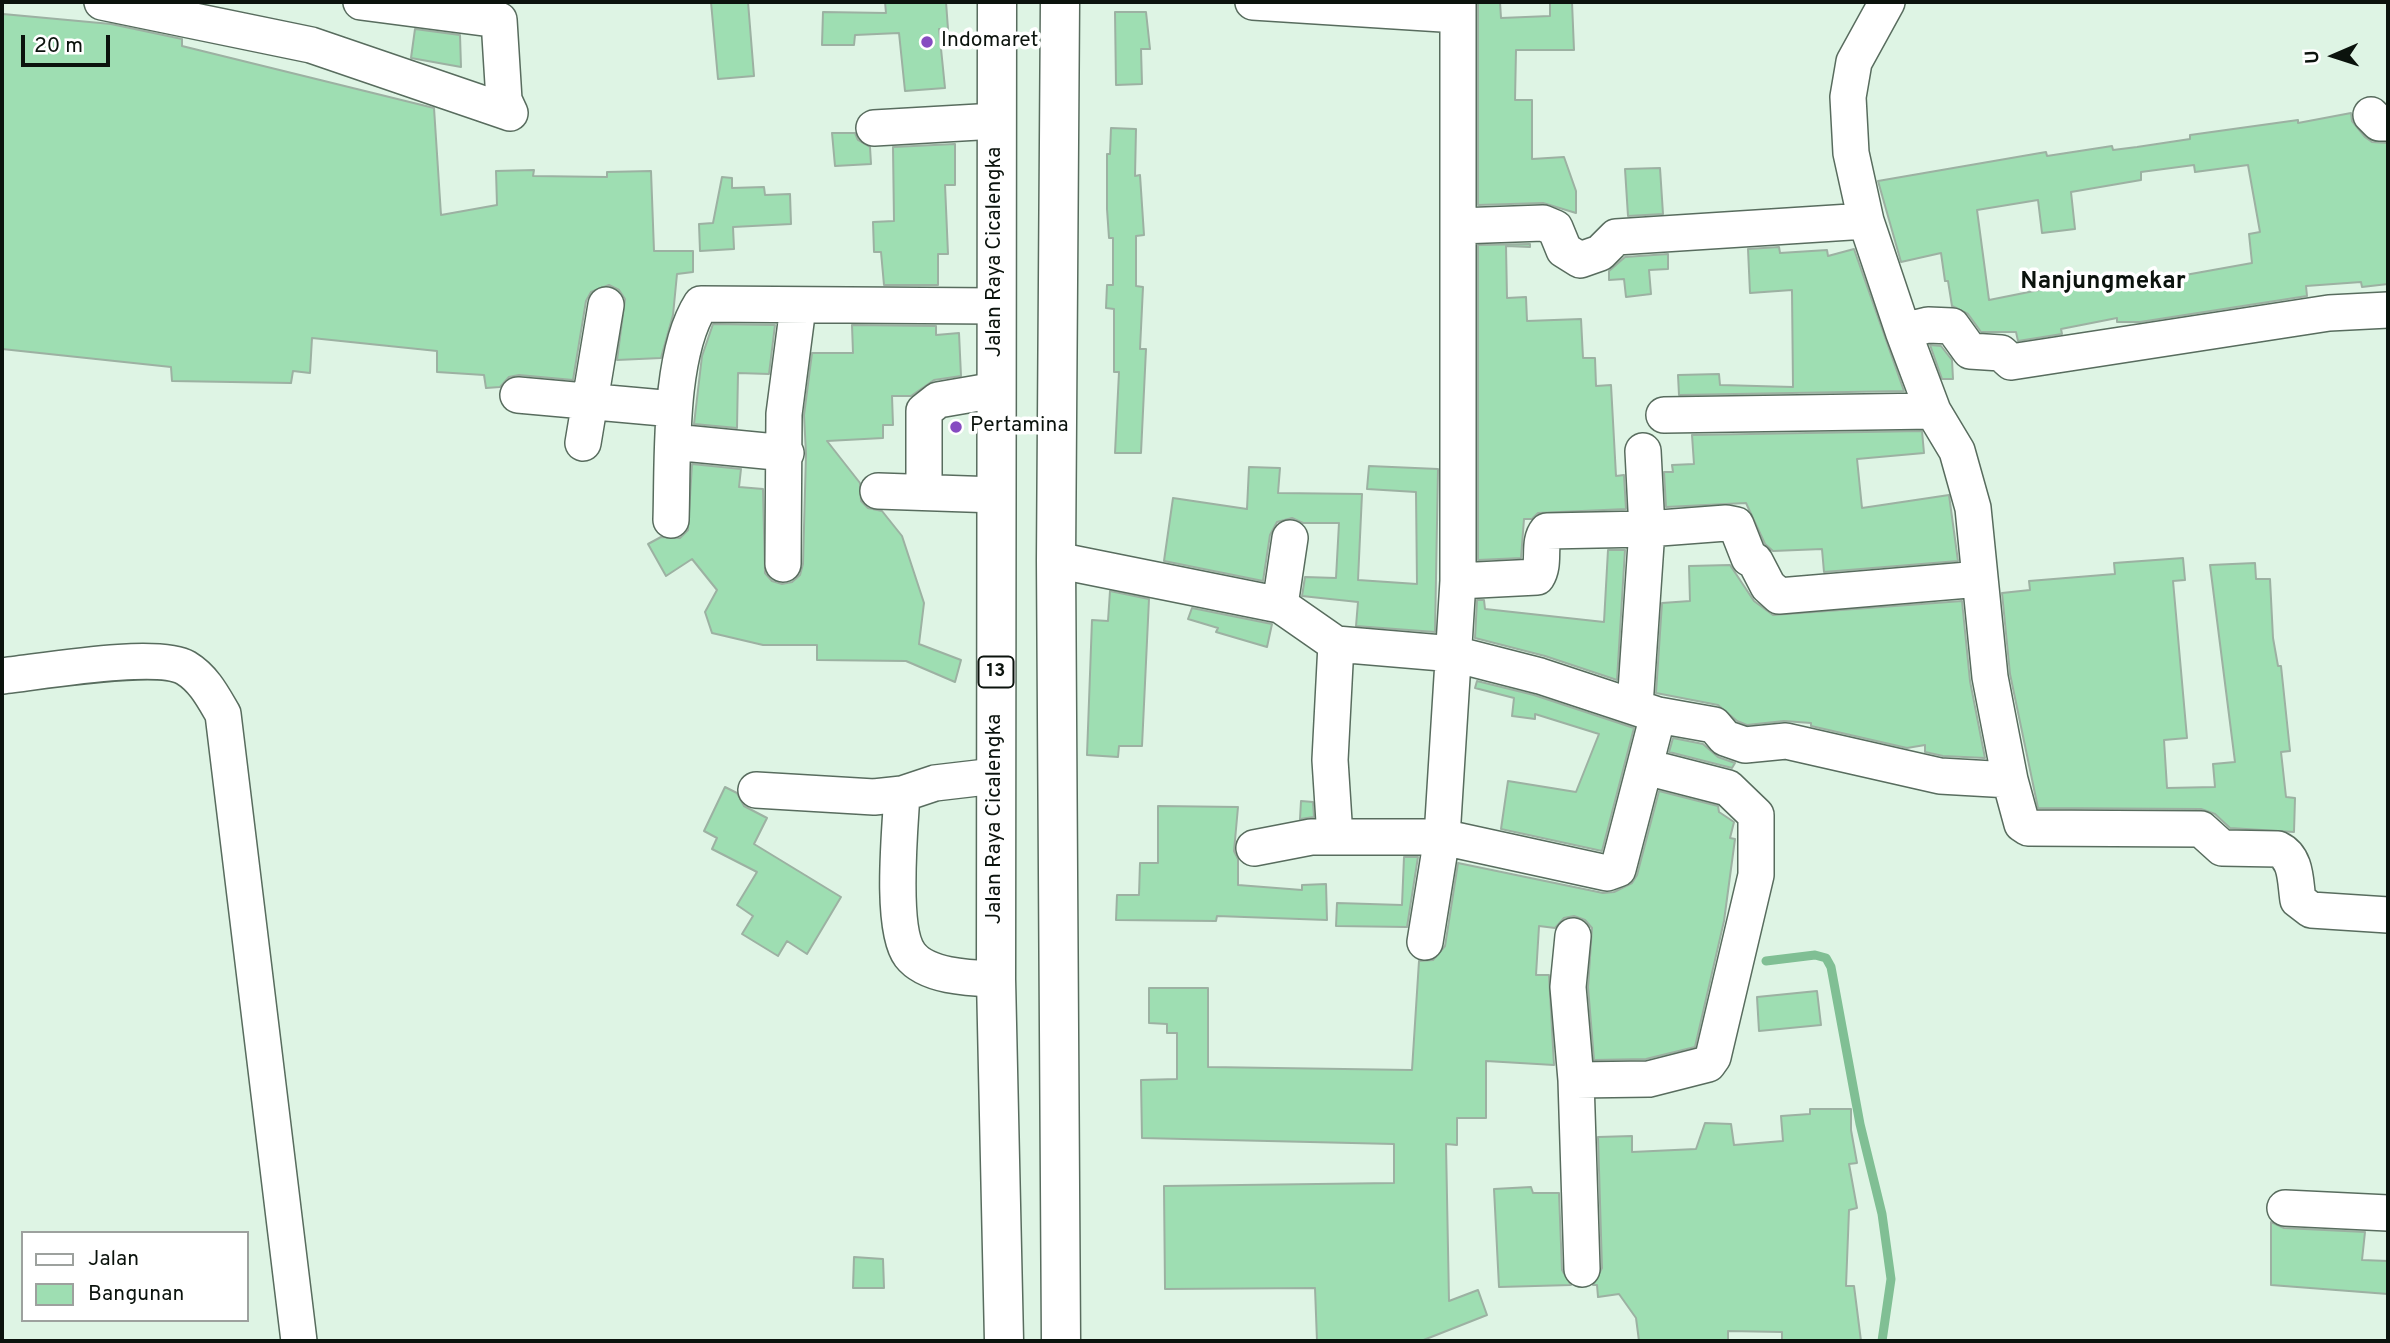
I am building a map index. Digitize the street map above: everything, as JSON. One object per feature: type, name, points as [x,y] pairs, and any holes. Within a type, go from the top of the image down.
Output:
[{"type":"highway","name":"Jalan Raya Cicalengka","points":[[997,2],[996,979],[1004,1341]]},
{"type":"highway","points":[[1060,2],[1056,560],[1062,1341]]},
{"type":"street","points":[[102,2],[311,45],[510,113],[504,100],[498,11],[360,2]]},
{"type":"street","points":[[1274,2],[1458,8],[1458,581],[1442,837],[1425,942]]},
{"type":"street","points":[[1887,2],[1854,62],[1848,97],[1851,153],[1866,221],[1903,331],[1933,411],[1957,451],[1973,508],[1989,667],[2010,780],[2022,824],[2028,828],[2202,830],[2222,848],[2278,849],[2285,853],[2291,859],[2298,900],[2311,911],[2388,915]]},
{"type":"street","points":[[874,128],[996,121]]},
{"type":"street","points":[[1458,226],[1544,223],[1555,228],[1563,250],[1580,260],[1600,253],[1616,237],[1866,221]]},
{"type":"street","points":[[671,520],[673,426],[690,327],[701,304],[798,307],[996,306]]},
{"type":"street","points":[[583,443],[606,305]]},
{"type":"street","points":[[783,564],[786,453],[784,414],[798,307]]},
{"type":"street","points":[[1903,331],[1928,326],[1952,326],[1970,351],[2001,353],[2011,362],[2329,313],[2388,310]]},
{"type":"street","points":[[924,491],[924,411],[938,400],[996,390]]},
{"type":"street","points":[[518,395],[590,403],[786,453]]},
{"type":"street","points":[[1664,415],[1933,411]]},
{"type":"street","points":[[1254,848],[1311,837],[1442,837],[1595,871],[1614,872],[1618,869],[1646,767],[1647,529],[1643,451]]},
{"type":"street","points":[[878,491],[997,495]]},
{"type":"street","points":[[1458,581],[1536,577],[1542,569],[1543,536],[1547,531],[1647,529],[1726,523],[1735,525],[1749,558],[1755,561],[1768,586],[1779,596],[1980,579]]},
{"type":"street","points":[[1280,605],[1290,538]]},
{"type":"street","points":[[1056,560],[1280,605],[1336,644],[1454,654],[1540,676],[1646,710],[1714,724],[1725,738],[1745,744],[1786,741],[1940,776],[2010,780]]},
{"type":"street","points":[[1335,837],[1330,747],[1336,644]]},
{"type":"street","points":[[2,676],[153,660],[184,666],[204,682],[223,714],[299,1341]]},
{"type":"street","points":[[1576,1080],[1649,1079],[1708,1064],[1713,1057],[1742,943],[1756,875],[1756,815],[1728,788],[1646,767]]},
{"type":"street","points":[[756,790],[874,797],[902,794],[935,783],[995,776]]},
{"type":"street","points":[[902,794],[898,904],[901,936],[909,954],[920,964],[961,977],[996,979]]},
{"type":"street","points":[[1573,936],[1568,987],[1576,1080],[1582,1269]]},
{"type":"street","points":[[2285,1208],[2388,1213]]},
{"type":"building","points":[[711,2],[748,2],[754,76],[718,79]]},
{"type":"building","points":[[885,2],[946,2],[948,29],[939,29],[945,88],[905,91],[899,33],[855,35],[854,45],[822,45],[823,12],[886,13]]},
{"type":"building","points":[[1478,2],[1500,2],[1501,18],[1550,16],[1550,2],[1572,2],[1574,50],[1516,50],[1515,100],[1532,100],[1532,159],[1564,157],[1576,191],[1576,213],[1543,203],[1478,205]]},
{"type":"building","points":[[1115,12],[1146,12],[1150,49],[1141,49],[1142,84],[1116,85]]},
{"type":"building","points":[[3,14],[111,24],[182,39],[182,46],[434,108],[441,215],[497,205],[496,171],[534,170],[533,176],[607,177],[607,172],[651,171],[654,251],[693,251],[693,272],[677,274],[673,315],[661,358],[617,360],[625,299],[619,290],[609,285],[591,292],[586,301],[573,380],[519,375],[509,377],[500,387],[486,388],[484,375],[437,372],[437,351],[312,338],[310,373],[293,371],[291,383],[172,381],[171,367],[2,349]]},
{"type":"building","points":[[415,29],[460,35],[461,67],[411,58]]},
{"type":"building","points":[[2351,113],[2352,121],[2365,137],[2372,142],[2388,143],[2388,284],[2362,287],[2361,282],[2306,286],[2307,296],[2140,322],[2117,322],[2117,318],[2061,329],[2062,334],[2018,341],[2016,332],[1981,332],[1968,314],[1952,306],[1941,253],[1901,262],[1878,181],[2046,152],[2047,156],[2112,146],[2113,150],[2190,139],[2190,135],[2298,120],[2298,123]],"holes":[[[2194,165],[2195,172],[2248,165],[2260,232],[2249,234],[2252,263],[2135,284],[2080,290],[2079,282],[1989,300],[1977,210],[2038,200],[2042,233],[2075,229],[2071,192],[2141,180],[2141,172]]]},
{"type":"building","points":[[1111,128],[1136,129],[1135,176],[1140,175],[1144,235],[1136,236],[1136,286],[1143,287],[1140,349],[1146,349],[1141,453],[1115,453],[1119,372],[1114,372],[1114,309],[1106,308],[1107,285],[1113,285],[1113,238],[1109,238],[1107,209],[1107,154],[1110,154]]},
{"type":"building","points":[[832,133],[855,133],[858,140],[870,147],[871,164],[835,166]]},
{"type":"building","points":[[955,144],[955,185],[945,185],[948,254],[938,254],[938,285],[884,285],[881,252],[874,252],[873,222],[894,221],[893,147]]},
{"type":"building","points":[[1660,168],[1663,214],[1628,216],[1625,169]]},
{"type":"building","points":[[722,177],[732,178],[732,188],[764,187],[765,195],[790,194],[791,224],[733,227],[734,249],[700,251],[699,224],[713,223]]},
{"type":"building","points":[[1530,244],[1530,247],[1506,246],[1507,298],[1526,297],[1527,321],[1581,319],[1583,358],[1595,358],[1596,386],[1611,385],[1616,476],[1624,475],[1626,509],[1538,513],[1532,519],[1524,519],[1521,558],[1478,560],[1478,245]]},
{"type":"building","points":[[1779,247],[1780,253],[1827,250],[1828,256],[1854,249],[1904,391],[1679,395],[1678,375],[1719,374],[1720,385],[1793,387],[1792,290],[1750,293],[1748,249]]},
{"type":"building","points":[[1668,254],[1668,269],[1649,270],[1651,294],[1626,297],[1624,279],[1609,280],[1609,271],[1625,257]]},
{"type":"building","points":[[713,324],[775,325],[769,374],[738,373],[737,428],[694,424],[702,356]]},
{"type":"building","points":[[852,325],[936,326],[936,335],[959,333],[961,376],[934,380],[911,396],[892,396],[893,425],[883,425],[883,438],[827,441],[860,483],[861,501],[868,508],[882,511],[902,536],[924,603],[919,644],[961,660],[955,682],[906,661],[817,660],[817,645],[763,645],[712,633],[705,612],[717,590],[692,559],[666,576],[648,544],[661,537],[680,538],[688,530],[692,464],[741,469],[739,487],[763,489],[765,573],[772,581],[782,584],[792,582],[800,575],[803,564],[806,454],[804,415],[812,353],[853,353]]},
{"type":"building","points":[[1930,345],[1941,346],[1952,360],[1953,379],[1942,379]]},
{"type":"building","points":[[1922,431],[1924,453],[1857,459],[1862,508],[1949,495],[1958,561],[1824,572],[1822,549],[1773,551],[1765,544],[1746,503],[1666,507],[1664,472],[1673,472],[1672,465],[1694,464],[1692,435]]},
{"type":"building","points":[[1369,466],[1438,469],[1435,632],[1356,626],[1358,602],[1302,596],[1305,577],[1336,578],[1339,523],[1303,523],[1292,518],[1277,522],[1270,535],[1263,581],[1164,561],[1173,498],[1247,509],[1249,467],[1280,468],[1278,493],[1362,494],[1358,580],[1417,584],[1416,492],[1367,489]]},
{"type":"building","points":[[1608,550],[1625,550],[1617,680],[1545,656],[1475,638],[1477,600],[1484,600],[1485,609],[1604,622]]},
{"type":"building","points":[[2183,558],[2185,580],[2173,581],[2187,738],[2164,740],[2167,788],[2215,787],[2213,764],[2235,762],[2210,565],[2255,563],[2256,579],[2270,579],[2273,638],[2278,666],[2281,666],[2290,751],[2281,752],[2286,797],[2295,798],[2294,832],[2230,828],[2215,814],[2201,809],[2038,808],[2010,674],[2002,593],[2030,590],[2029,581],[2115,574],[2114,563]]},
{"type":"building","points":[[1730,565],[1754,601],[1773,615],[1962,601],[1970,681],[1985,758],[1943,756],[1925,752],[1925,745],[1907,748],[1811,726],[1811,723],[1784,721],[1747,725],[1737,721],[1718,705],[1656,693],[1662,603],[1690,601],[1689,566]]},
{"type":"building","points":[[1110,591],[1149,599],[1142,746],[1119,746],[1118,757],[1087,755],[1092,620],[1108,621]]},
{"type":"building","points":[[1192,608],[1272,624],[1267,647],[1216,632],[1218,628],[1188,619]]},
{"type":"building","points":[[1477,681],[1534,695],[1634,728],[1602,851],[1501,829],[1508,781],[1576,792],[1599,734],[1535,714],[1535,719],[1512,716],[1514,698],[1475,688]]},
{"type":"building","points":[[1673,738],[1703,744],[1718,757],[1735,763],[1732,768],[1669,752]]},
{"type":"building","points":[[725,787],[737,793],[744,806],[767,818],[754,844],[841,897],[807,954],[787,941],[778,956],[742,934],[753,916],[737,905],[757,872],[712,849],[717,838],[704,831]]},
{"type":"building","points":[[1659,791],[1718,806],[1719,812],[1734,822],[1730,838],[1735,839],[1724,921],[1695,1047],[1646,1059],[1594,1060],[1588,987],[1592,928],[1585,920],[1574,916],[1564,918],[1555,928],[1539,926],[1536,975],[1549,975],[1554,1065],[1486,1061],[1486,1118],[1457,1118],[1457,1145],[1446,1144],[1449,1301],[1478,1290],[1487,1315],[1421,1341],[1317,1341],[1315,1288],[1165,1289],[1164,1186],[1394,1183],[1394,1144],[1142,1138],[1141,1080],[1177,1079],[1177,1033],[1167,1033],[1167,1024],[1149,1023],[1149,988],[1208,988],[1208,1067],[1412,1070],[1419,961],[1433,960],[1445,946],[1458,863],[1603,893],[1614,892],[1632,883],[1637,875]]},
{"type":"building","points":[[1301,801],[1313,802],[1314,817],[1300,819]]},
{"type":"building","points":[[1158,806],[1238,807],[1234,851],[1238,859],[1238,885],[1302,890],[1302,885],[1326,884],[1327,920],[1217,916],[1216,921],[1116,920],[1117,895],[1139,895],[1140,863],[1158,863]]},
{"type":"building","points":[[1404,857],[1418,857],[1407,927],[1336,926],[1337,903],[1402,905]]},
{"type":"building","points":[[1817,991],[1821,1025],[1759,1031],[1757,997]]},
{"type":"building","points":[[1810,1109],[1851,1109],[1851,1130],[1857,1163],[1849,1164],[1857,1208],[1849,1210],[1846,1286],[1854,1286],[1861,1341],[1782,1341],[1782,1332],[1728,1331],[1728,1341],[1639,1341],[1636,1318],[1619,1294],[1598,1297],[1597,1285],[1593,1285],[1602,1268],[1598,1137],[1632,1136],[1632,1152],[1696,1149],[1705,1123],[1731,1124],[1734,1145],[1783,1141],[1781,1116],[1810,1114]]},
{"type":"building","points":[[1531,1187],[1533,1193],[1559,1193],[1562,1270],[1571,1285],[1499,1287],[1494,1189]]},
{"type":"building","points":[[2271,1222],[2284,1228],[2365,1232],[2362,1260],[2388,1261],[2388,1294],[2271,1285]]},
{"type":"building","points":[[854,1257],[883,1259],[884,1288],[853,1288]]},
{"type":"waterway","points":[[1766,961],[1815,955],[1826,958],[1831,967],[1860,1124],[1882,1214],[1891,1279],[1882,1341]]},
{"type":"place","name":"Indomaret","points":[[927,42]]},
{"type":"place","name":"Pertamina","points":[[956,427]]},
{"type":"district","name":"Nanjungmekar","points":[[2103,283]]}]
